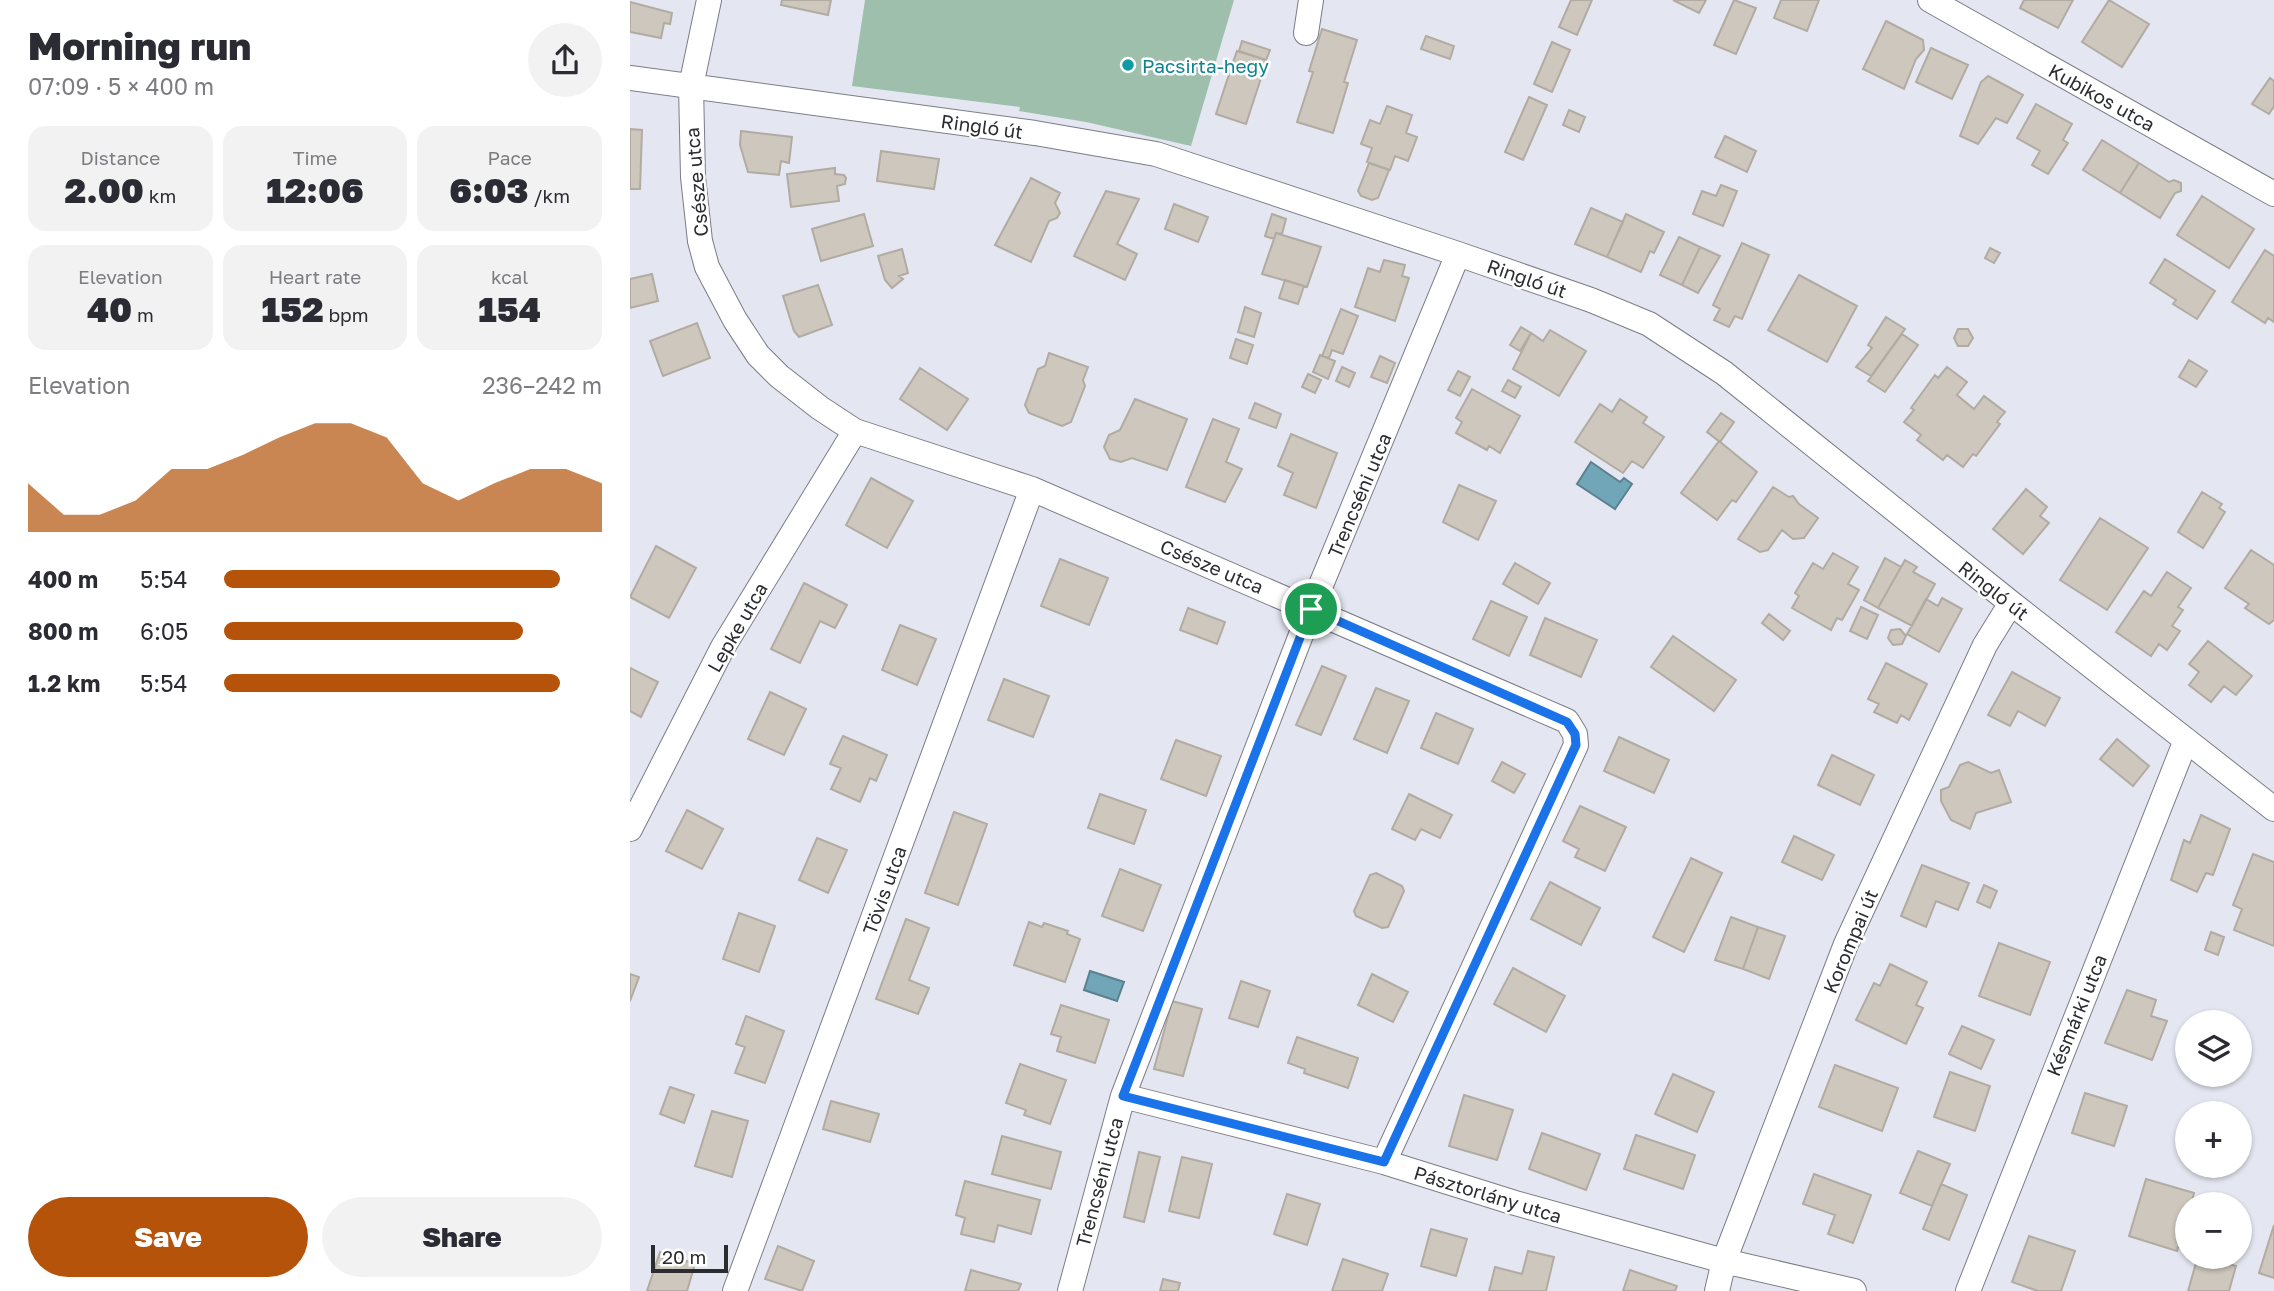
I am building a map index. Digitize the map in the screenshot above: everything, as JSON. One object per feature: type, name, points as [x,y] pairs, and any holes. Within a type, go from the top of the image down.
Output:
[{"type":"street","name":"Csésze utca","points":[[709,0],[691,86],[695,213],[707,267],[735,320],[758,355],[779,376],[855,431],[1032,489],[1567,722],[1575,734],[1576,745],[1384,1162]]},
{"type":"street","points":[[1306,33],[1311,0]]},
{"type":"street","name":"Kubikos utca","points":[[1930,0],[2274,194]]},
{"type":"street","name":"Ringló út","points":[[630,78],[1126,147],[1171,158],[1458,254],[1591,300],[1648,324],[1724,373],[2274,809]]},
{"type":"street","name":"Trencséni utca","points":[[1070,1291],[1123,1096],[1311,609],[1458,254]]},
{"type":"street","name":"Lepke utca","points":[[630,829],[723,646],[855,431]]},
{"type":"street","name":"Tövis utca","points":[[735,1291],[1032,489]]},
{"type":"street","name":"Korompai út","points":[[1717,1291],[1724,1261],[1846,944],[1985,645],[2011,603]]},
{"type":"street","name":"Késmárki utca","points":[[1968,1291],[2186,740]]},
{"type":"street","name":"Pásztorlány utca","points":[[1123,1096],[1384,1162],[1515,1203],[1724,1261],[1854,1291]]},
{"type":"green space","points":[[865,0],[1234,0],[1191,146],[1086,122],[1019,111],[1020,107],[852,86]]},
{"type":"water","points":[[1591,462],[1620,482],[1624,478],[1632,484],[1615,509],[1577,484]]},
{"type":"water","points":[[1090,971],[1124,982],[1117,1001],[1084,990]]},
{"type":"building","points":[[782,0],[831,0],[828,15],[781,5]]},
{"type":"building","points":[[1571,0],[1592,0],[1577,35],[1559,27]]},
{"type":"building","points":[[1673,0],[1706,0],[1699,13]]},
{"type":"building","points":[[1734,0],[1756,8],[1736,54],[1714,45]]},
{"type":"building","points":[[1781,0],[1819,0],[1807,31],[1774,18]]},
{"type":"building","points":[[2024,0],[2073,0],[2058,28],[2020,8]]},
{"type":"building","points":[[2109,0],[2149,24],[2122,67],[2082,42]]},
{"type":"building","points":[[630,2],[672,13],[670,24],[664,23],[661,38],[630,32]]},
{"type":"building","points":[[1886,21],[1923,40],[1924,50],[1916,59],[1904,89],[1863,69]]},
{"type":"building","points":[[1322,29],[1357,40],[1333,133],[1297,122],[1313,72],[1309,71]]},
{"type":"building","points":[[1426,36],[1454,46],[1450,59],[1421,49]]},
{"type":"building","points":[[1242,41],[1270,50],[1266,60],[1239,51]]},
{"type":"building","points":[[1552,42],[1570,50],[1552,92],[1534,84]]},
{"type":"building","points":[[1931,48],[1968,65],[1952,99],[1916,82]]},
{"type":"building","points":[[1237,51],[1266,60],[1262,71],[1233,62]]},
{"type":"building","points":[[1233,62],[1263,72],[1246,124],[1216,114]]},
{"type":"building","points":[[1988,76],[2023,95],[2007,123],[1996,118],[1978,144],[1960,136],[1981,82]]},
{"type":"building","points":[[2270,78],[2274,81],[2274,106],[2269,114],[2252,104]]},
{"type":"building","points":[[1529,97],[1547,105],[1523,160],[1505,152]]},
{"type":"building","points":[[2036,104],[2072,124],[2063,140],[2068,143],[2048,174],[2032,165],[2040,151],[2017,138]]},
{"type":"building","points":[[1387,106],[1412,115],[1406,133],[1417,137],[1408,161],[1395,156],[1390,170],[1367,162],[1372,148],[1361,144],[1370,120],[1380,124]]},
{"type":"building","points":[[1569,110],[1585,117],[1579,132],[1563,125]]},
{"type":"building","points":[[630,129],[642,130],[640,189],[630,189]]},
{"type":"building","points":[[741,131],[792,137],[789,163],[781,161],[779,175],[748,172],[740,145]]},
{"type":"building","points":[[1725,136],[1756,151],[1747,172],[1715,157]]},
{"type":"building","points":[[2102,140],[2139,163],[2120,193],[2083,170]]},
{"type":"building","points":[[881,151],[939,159],[934,189],[877,181]]},
{"type":"building","points":[[1369,163],[1389,170],[1378,198],[1372,200],[1361,196],[1358,191]]},
{"type":"building","points":[[2139,163],[2169,182],[2174,180],[2181,183],[2181,191],[2175,193],[2160,218],[2120,193]]},
{"type":"building","points":[[835,168],[835,174],[844,175],[846,178],[845,184],[837,186],[839,201],[791,207],[787,174]]},
{"type":"building","points":[[1031,178],[1060,193],[1055,203],[1060,213],[1057,218],[1049,221],[1031,262],[995,245]]},
{"type":"building","points":[[1721,185],[1737,191],[1723,226],[1693,214],[1702,191],[1716,196]]},
{"type":"building","points":[[1106,191],[1139,199],[1117,244],[1137,254],[1125,280],[1074,256]]},
{"type":"building","points":[[2202,196],[2254,229],[2229,268],[2177,235]]},
{"type":"building","points":[[1174,204],[1208,217],[1198,242],[1165,229]]},
{"type":"building","points":[[1591,208],[1623,222],[1607,257],[1575,244]]},
{"type":"building","points":[[864,214],[873,246],[821,261],[812,229]]},
{"type":"building","points":[[1272,214],[1286,219],[1282,234],[1276,233],[1274,239],[1265,236]]},
{"type":"building","points":[[1626,214],[1664,232],[1654,253],[1650,251],[1641,272],[1607,257]]},
{"type":"building","points":[[1276,233],[1321,247],[1307,287],[1262,274]]},
{"type":"building","points":[[1679,237],[1700,247],[1682,285],[1660,275]]},
{"type":"building","points":[[1742,243],[1769,255],[1742,319],[1735,316],[1729,327],[1714,320],[1720,309],[1713,305]]},
{"type":"building","points":[[1700,247],[1720,256],[1698,293],[1682,285]]},
{"type":"building","points":[[1990,248],[2000,253],[1994,263],[1985,258]]},
{"type":"building","points":[[902,249],[908,273],[899,276],[903,279],[892,288],[885,280],[878,256]]},
{"type":"building","points":[[2265,250],[2274,256],[2274,322],[2268,318],[2265,323],[2232,302]]},
{"type":"building","points":[[2165,259],[2215,291],[2197,319],[2173,304],[2176,300],[2150,283]]},
{"type":"building","points":[[1384,260],[1405,265],[1402,276],[1409,278],[1395,321],[1355,307],[1368,268],[1380,272]]},
{"type":"building","points":[[652,274],[658,301],[630,308],[630,279]]},
{"type":"building","points":[[1799,275],[1857,306],[1827,362],[1768,330]]},
{"type":"building","points":[[1285,280],[1304,286],[1298,304],[1279,298]]},
{"type":"building","points":[[818,285],[832,325],[799,337],[794,331],[783,296]]},
{"type":"building","points":[[1245,307],[1261,313],[1254,337],[1238,332]]},
{"type":"building","points":[[1341,309],[1358,316],[1343,354],[1332,350],[1329,358],[1322,356]]},
{"type":"building","points":[[1886,317],[1905,329],[1871,376],[1856,367],[1872,348],[1868,345]]},
{"type":"building","points":[[697,323],[710,358],[663,376],[650,341]]},
{"type":"building","points":[[1521,327],[1531,333],[1520,351],[1510,345]]},
{"type":"building","points":[[1958,329],[1968,329],[1973,338],[1968,346],[1958,346],[1954,338]]},
{"type":"building","points":[[1550,330],[1586,351],[1559,396],[1513,369],[1531,333],[1543,341]]},
{"type":"building","points":[[1902,334],[1918,345],[1885,392],[1868,381]]},
{"type":"building","points":[[1236,339],[1253,345],[1247,364],[1230,358]]},
{"type":"building","points":[[1049,353],[1088,367],[1083,380],[1085,386],[1071,422],[1062,426],[1029,413],[1025,405],[1038,369],[1045,366]]},
{"type":"building","points":[[1320,355],[1335,361],[1328,379],[1313,372]]},
{"type":"building","points":[[1380,356],[1395,363],[1387,383],[1371,377]]},
{"type":"building","points":[[2189,360],[2207,371],[2196,387],[2179,377]]},
{"type":"building","points":[[1342,367],[1355,373],[1349,387],[1336,381]]},
{"type":"building","points":[[1947,367],[1967,382],[1957,395],[1974,409],[1984,396],[2005,412],[1997,422],[2000,424],[1976,456],[1973,454],[1963,467],[1947,455],[1943,460],[1917,440],[1921,435],[1904,422],[1935,375],[1938,378]]},
{"type":"building","points":[[920,368],[968,399],[947,430],[900,399]]},
{"type":"building","points":[[1458,371],[1470,377],[1460,396],[1448,390]]},
{"type":"building","points":[[1308,374],[1321,380],[1315,393],[1302,387]]},
{"type":"building","points":[[1508,380],[1521,387],[1515,398],[1502,391]]},
{"type":"building","points":[[1472,389],[1520,416],[1500,453],[1489,446],[1487,450],[1456,433],[1462,422],[1456,418]]},
{"type":"building","points":[[1135,399],[1187,419],[1167,470],[1132,458],[1121,462],[1110,459],[1104,447],[1109,435],[1120,430]]},
{"type":"building","points":[[1620,399],[1647,417],[1643,423],[1664,437],[1643,468],[1632,461],[1623,473],[1575,442],[1600,404],[1612,412]]},
{"type":"building","points":[[1255,403],[1281,414],[1276,428],[1249,418]]},
{"type":"building","points":[[1721,413],[1734,422],[1720,442],[1707,432]]},
{"type":"building","points":[[1213,419],[1239,429],[1226,462],[1242,469],[1225,502],[1186,487]]},
{"type":"building","points":[[1291,434],[1337,453],[1316,508],[1284,495],[1293,473],[1278,466]]},
{"type":"building","points":[[1719,441],[1757,472],[1736,502],[1732,500],[1717,520],[1681,493]]},
{"type":"building","points":[[871,478],[913,501],[887,548],[846,525]]},
{"type":"building","points":[[1459,485],[1496,501],[1478,540],[1443,522]]},
{"type":"building","points":[[1773,487],[1789,497],[1793,496],[1818,518],[1804,538],[1793,539],[1782,530],[1768,550],[1760,552],[1738,539]]},
{"type":"building","points":[[2026,489],[2047,507],[2040,516],[2049,523],[2023,554],[1993,529]]},
{"type":"building","points":[[2202,492],[2222,504],[2219,508],[2225,512],[2203,548],[2178,532]]},
{"type":"building","points":[[2100,518],[2148,548],[2107,610],[2060,580]]},
{"type":"building","points":[[656,546],[696,568],[669,618],[630,597]]},
{"type":"building","points":[[2251,550],[2274,565],[2274,620],[2269,624],[2245,608],[2249,604],[2225,588]]},
{"type":"building","points":[[1833,553],[1858,567],[1848,584],[1859,590],[1842,620],[1837,618],[1831,630],[1792,608],[1799,596],[1795,593],[1813,563],[1823,569]]},
{"type":"building","points":[[1885,558],[1901,567],[1878,608],[1864,600]]},
{"type":"building","points":[[1060,559],[1108,578],[1089,625],[1041,606]]},
{"type":"building","points":[[1905,560],[1917,567],[1913,572],[1935,584],[1912,626],[1878,608]]},
{"type":"building","points":[[1515,563],[1550,583],[1538,604],[1503,584]]},
{"type":"building","points":[[2167,572],[2191,588],[2178,607],[2183,610],[2172,626],[2180,631],[2167,650],[2159,644],[2151,656],[2116,632],[2144,591],[2151,596]]},
{"type":"building","points":[[804,583],[847,605],[835,628],[820,621],[800,663],[771,649]]},
{"type":"building","points":[[1942,598],[1962,609],[1939,652],[1907,634],[1926,599],[1938,606]]},
{"type":"building","points":[[1491,601],[1527,617],[1509,656],[1473,639]]},
{"type":"building","points":[[1861,607],[1878,615],[1867,639],[1850,631]]},
{"type":"building","points":[[1188,608],[1225,622],[1217,644],[1180,630]]},
{"type":"building","points":[[1769,614],[1790,631],[1783,640],[1762,623]]},
{"type":"building","points":[[1545,618],[1597,640],[1581,677],[1530,655]]},
{"type":"building","points":[[900,625],[936,639],[917,685],[882,670]]},
{"type":"building","points":[[1900,629],[1906,636],[1902,644],[1893,645],[1888,638],[1891,630]]},
{"type":"building","points":[[1673,636],[1736,680],[1714,711],[1651,667]]},
{"type":"building","points":[[2208,641],[2252,676],[2236,695],[2224,686],[2211,702],[2189,685],[2199,672],[2189,664]]},
{"type":"building","points":[[1886,663],[1927,684],[1909,720],[1901,715],[1897,723],[1874,712],[1879,704],[1868,699]]},
{"type":"building","points":[[1322,666],[1346,676],[1321,735],[1296,725]]},
{"type":"building","points":[[630,668],[658,682],[641,717],[630,711]]},
{"type":"building","points":[[2012,672],[2060,698],[2045,726],[2018,711],[2010,726],[1988,715]]},
{"type":"building","points":[[1004,679],[1049,696],[1033,737],[988,720]]},
{"type":"building","points":[[1376,688],[1409,701],[1387,753],[1354,739]]},
{"type":"building","points":[[770,692],[806,709],[784,755],[748,739]]},
{"type":"building","points":[[1436,713],[1473,729],[1458,764],[1421,748]]},
{"type":"building","points":[[843,736],[887,755],[876,781],[870,778],[860,802],[831,789],[841,768],[830,764]]},
{"type":"building","points":[[1619,737],[1669,760],[1654,793],[1604,771]]},
{"type":"building","points":[[2117,739],[2149,766],[2133,786],[2100,759]]},
{"type":"building","points":[[1176,740],[1221,756],[1206,796],[1161,779]]},
{"type":"building","points":[[1832,755],[1874,775],[1860,805],[1818,785]]},
{"type":"building","points":[[1502,762],[1525,774],[1514,793],[1492,781]]},
{"type":"building","points":[[1968,762],[1991,773],[1999,770],[2011,802],[1976,813],[1970,829],[1951,820],[1941,801],[1941,790],[1949,787],[1960,765]]},
{"type":"building","points":[[1100,794],[1146,810],[1134,844],[1088,828]]},
{"type":"building","points":[[1409,794],[1452,815],[1440,838],[1421,829],[1415,840],[1392,829]]},
{"type":"building","points":[[1580,806],[1626,827],[1605,871],[1575,857],[1579,849],[1563,841]]},
{"type":"building","points":[[687,810],[723,829],[702,869],[666,851]]},
{"type":"building","points":[[954,812],[987,824],[958,905],[925,893]]},
{"type":"building","points":[[2201,815],[2230,829],[2213,875],[2206,873],[2197,892],[2171,880],[2184,840],[2190,843]]},
{"type":"building","points":[[1794,836],[1834,855],[1822,880],[1782,862]]},
{"type":"building","points":[[817,838],[847,850],[828,893],[799,880]]},
{"type":"building","points":[[2253,854],[2274,862],[2274,946],[2234,930],[2242,909],[2233,905]]},
{"type":"building","points":[[1691,858],[1722,873],[1684,952],[1653,937]]},
{"type":"building","points":[[1922,865],[1969,883],[1958,910],[1936,901],[1926,927],[1901,916]]},
{"type":"building","points":[[1120,869],[1161,885],[1143,931],[1102,916]]},
{"type":"building","points":[[1376,873],[1402,886],[1404,891],[1388,927],[1382,928],[1356,916],[1354,911],[1370,875]]},
{"type":"building","points":[[1550,882],[1600,908],[1581,945],[1531,919]]},
{"type":"building","points":[[1984,885],[1997,891],[1990,908],[1977,902]]},
{"type":"building","points":[[739,913],[775,926],[759,972],[723,959]]},
{"type":"building","points":[[1731,917],[1758,927],[1743,969],[1715,960]]},
{"type":"building","points":[[906,919],[929,928],[909,980],[929,988],[918,1014],[876,999]]},
{"type":"building","points":[[1029,922],[1042,927],[1044,923],[1068,931],[1067,934],[1080,939],[1065,982],[1014,965]]},
{"type":"building","points":[[1758,927],[1785,936],[1769,979],[1743,969]]},
{"type":"building","points":[[2211,932],[2224,937],[2218,955],[2205,950]]},
{"type":"building","points":[[1999,943],[2050,962],[2030,1015],[1979,996]]},
{"type":"building","points":[[1890,964],[1927,982],[1916,1005],[1923,1008],[1906,1044],[1856,1020],[1874,983],[1880,986]]},
{"type":"building","points":[[1513,968],[1565,996],[1546,1032],[1494,1004]]},
{"type":"building","points":[[630,974],[639,977],[630,1001]]},
{"type":"building","points":[[1372,974],[1408,992],[1393,1022],[1358,1005]]},
{"type":"building","points":[[1241,981],[1270,991],[1258,1027],[1229,1018]]},
{"type":"building","points":[[2127,990],[2156,1000],[2151,1016],[2167,1021],[2152,1060],[2105,1043]]},
{"type":"building","points":[[1172,1001],[1202,1009],[1183,1076],[1154,1069]]},
{"type":"building","points":[[1061,1005],[1109,1020],[1095,1063],[1057,1051],[1061,1037],[1051,1034]]},
{"type":"building","points":[[746,1016],[784,1031],[765,1083],[735,1073],[745,1047],[736,1044]]},
{"type":"building","points":[[1962,1026],[1994,1040],[1981,1069],[1949,1054]]},
{"type":"building","points":[[1297,1037],[1358,1058],[1348,1088],[1304,1073],[1305,1069],[1288,1063]]},
{"type":"building","points":[[1020,1064],[1066,1080],[1050,1124],[1024,1115],[1026,1110],[1006,1103]]},
{"type":"building","points":[[1835,1065],[1898,1088],[1882,1131],[1819,1107]]},
{"type":"building","points":[[1950,1072],[1990,1086],[1975,1131],[1934,1117]]},
{"type":"building","points":[[1673,1074],[1714,1092],[1697,1132],[1655,1114]]},
{"type":"building","points":[[670,1087],[694,1095],[684,1123],[660,1114]]},
{"type":"building","points":[[2085,1093],[2127,1106],[2114,1146],[2072,1133]]},
{"type":"building","points":[[1464,1095],[1513,1110],[1497,1160],[1449,1146]]},
{"type":"building","points":[[831,1101],[879,1114],[870,1142],[823,1129]]},
{"type":"building","points":[[712,1111],[748,1121],[732,1177],[695,1166]]},
{"type":"building","points":[[1542,1133],[1600,1154],[1586,1190],[1529,1169]]},
{"type":"building","points":[[1636,1135],[1695,1155],[1683,1189],[1624,1169]]},
{"type":"building","points":[[1002,1136],[1061,1152],[1051,1189],[992,1174]]},
{"type":"building","points":[[1918,1151],[1950,1164],[1932,1206],[1900,1193]]},
{"type":"building","points":[[1139,1152],[1160,1157],[1144,1222],[1124,1217]]},
{"type":"building","points":[[1182,1157],[1212,1164],[1199,1218],[1169,1211]]},
{"type":"building","points":[[1814,1174],[1871,1195],[1853,1243],[1828,1234],[1835,1215],[1803,1204]]},
{"type":"building","points":[[2146,1179],[2191,1192],[2175,1192],[2175,1250],[2129,1236]]},
{"type":"building","points":[[965,1181],[1040,1200],[1031,1234],[998,1225],[994,1242],[961,1234],[965,1218],[956,1215]]},
{"type":"building","points":[[1941,1184],[1967,1195],[1949,1240],[1923,1229]]},
{"type":"building","points":[[1287,1194],[1320,1204],[1307,1245],[1274,1234]]},
{"type":"building","points":[[2274,1225],[2274,1278],[2259,1273]]},
{"type":"building","points":[[1431,1229],[1467,1239],[1456,1276],[1421,1266]]},
{"type":"building","points":[[2029,1236],[2075,1251],[2061,1291],[2038,1291],[2012,1282]]},
{"type":"building","points":[[778,1246],[814,1261],[802,1291],[765,1279]]},
{"type":"building","points":[[1528,1251],[1554,1257],[1546,1291],[1489,1291],[1495,1267],[1522,1274]]},
{"type":"building","points":[[660,1252],[695,1264],[687,1291],[647,1291]]},
{"type":"building","points":[[1343,1259],[1388,1274],[1382,1291],[1332,1291]]},
{"type":"building","points":[[2194,1269],[2235,1269],[2229,1291],[2188,1291]]},
{"type":"building","points":[[971,1270],[1021,1284],[1018,1291],[965,1291]]},
{"type":"building","points":[[1630,1270],[1677,1286],[1675,1291],[1623,1291]]},
{"type":"building","points":[[1163,1279],[1180,1283],[1178,1291],[1160,1291]]},
{"type":"place","name":"Pacsirta-hegy","points":[[1128,65]]},
{"type":"route","points":[[1311,609],[1567,722],[1575,734],[1576,745],[1384,1162],[1123,1096],[1311,609]]}]
